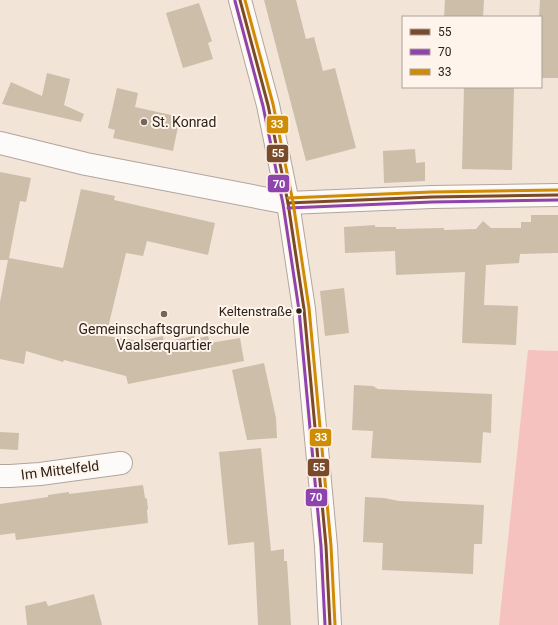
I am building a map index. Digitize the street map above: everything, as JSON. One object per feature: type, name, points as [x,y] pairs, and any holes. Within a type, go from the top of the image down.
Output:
[{"type":"street","points":[[240,0],[268,105],[288,203],[304,309],[326,546],[330,625]]},
{"type":"street","points":[[0,143],[86,164],[288,203],[432,197],[558,195]]},
{"type":"street","name":"Im Mittelfeld","points":[[0,476],[40,474],[121,463]]},
{"type":"shaded area","points":[[528,350],[558,351],[558,625],[499,625]]},
{"type":"building","points":[[264,0],[296,0],[306,39],[314,37],[323,71],[335,68],[356,148],[306,161]]},
{"type":"building","points":[[445,0],[484,0],[483,16],[444,16]]},
{"type":"building","points":[[540,0],[558,0],[558,78],[542,78],[542,16],[539,16]]},
{"type":"building","points":[[199,3],[212,41],[208,43],[213,59],[183,68],[166,13]]},
{"type":"building","points":[[47,73],[70,79],[64,105],[84,114],[81,122],[2,104],[11,82],[42,96]]},
{"type":"building","name":"St. Konrad","points":[[117,88],[138,93],[135,107],[180,117],[173,151],[113,138],[115,130],[108,128]]},
{"type":"building","points":[[464,88],[514,88],[512,170],[462,169]]},
{"type":"building","points":[[415,149],[416,163],[425,162],[425,181],[384,183],[383,151]]},
{"type":"building","points":[[0,172],[31,178],[26,202],[20,201],[9,258],[63,268],[81,189],[115,196],[114,200],[215,223],[208,255],[147,241],[143,256],[126,253],[106,336],[140,341],[163,336],[164,342],[194,336],[195,339],[208,336],[210,343],[240,338],[244,361],[128,384],[126,376],[64,360],[63,362],[26,351],[24,364],[0,359],[0,302],[8,260],[0,260]]},
{"type":"building","points":[[531,215],[558,215],[558,253],[520,254],[519,263],[486,265],[484,305],[518,306],[516,345],[462,343],[465,272],[396,275],[395,251],[345,253],[344,227],[375,225],[375,227],[396,227],[396,229],[476,229],[483,221],[491,228],[521,228],[521,222],[531,222]]},
{"type":"building","points":[[344,288],[349,333],[325,336],[320,291]]},
{"type":"building","points":[[264,363],[276,418],[277,438],[247,440],[232,370]]},
{"type":"building","points":[[354,385],[373,386],[378,389],[492,394],[491,433],[483,432],[481,463],[371,458],[373,431],[352,430]]},
{"type":"building","points":[[0,432],[19,433],[18,450],[0,449]]},
{"type":"building","points":[[261,448],[271,551],[284,549],[284,561],[287,561],[291,625],[258,625],[254,542],[228,545],[219,452]]},
{"type":"building","points":[[143,485],[145,498],[147,499],[148,523],[16,540],[15,533],[0,535],[0,504],[48,497],[48,495],[69,492],[69,494]]},
{"type":"building","points":[[365,497],[384,498],[399,501],[484,505],[482,544],[474,544],[473,574],[382,570],[383,543],[363,542]]},
{"type":"building","points":[[94,594],[102,625],[27,625],[25,606],[46,601],[48,606]]},
{"type":"transit line","name":"55","points":[[240,0],[268,105],[288,203],[304,309],[326,546],[330,625]]},
{"type":"transit line","name":"33","points":[[245,0],[273,104],[293,202],[309,308],[331,546],[335,625]]},
{"type":"transit line","name":"70","points":[[235,1],[263,106],[283,204],[299,310],[321,546],[325,625]]},
{"type":"transit line","name":"33","points":[[288,198],[432,192],[558,190]]},
{"type":"transit line","name":"55","points":[[288,203],[432,197],[558,195]]},
{"type":"transit line","name":"70","points":[[288,208],[432,202],[558,200]]},
{"type":"place","name":"St. Konrad","points":[[144,122]]},
{"type":"place","name":"Keltenstraße","points":[[299,311]]},
{"type":"place","name":"Gemeinschaftsgrundschule Vaalserquartier","points":[[164,314]]}]
